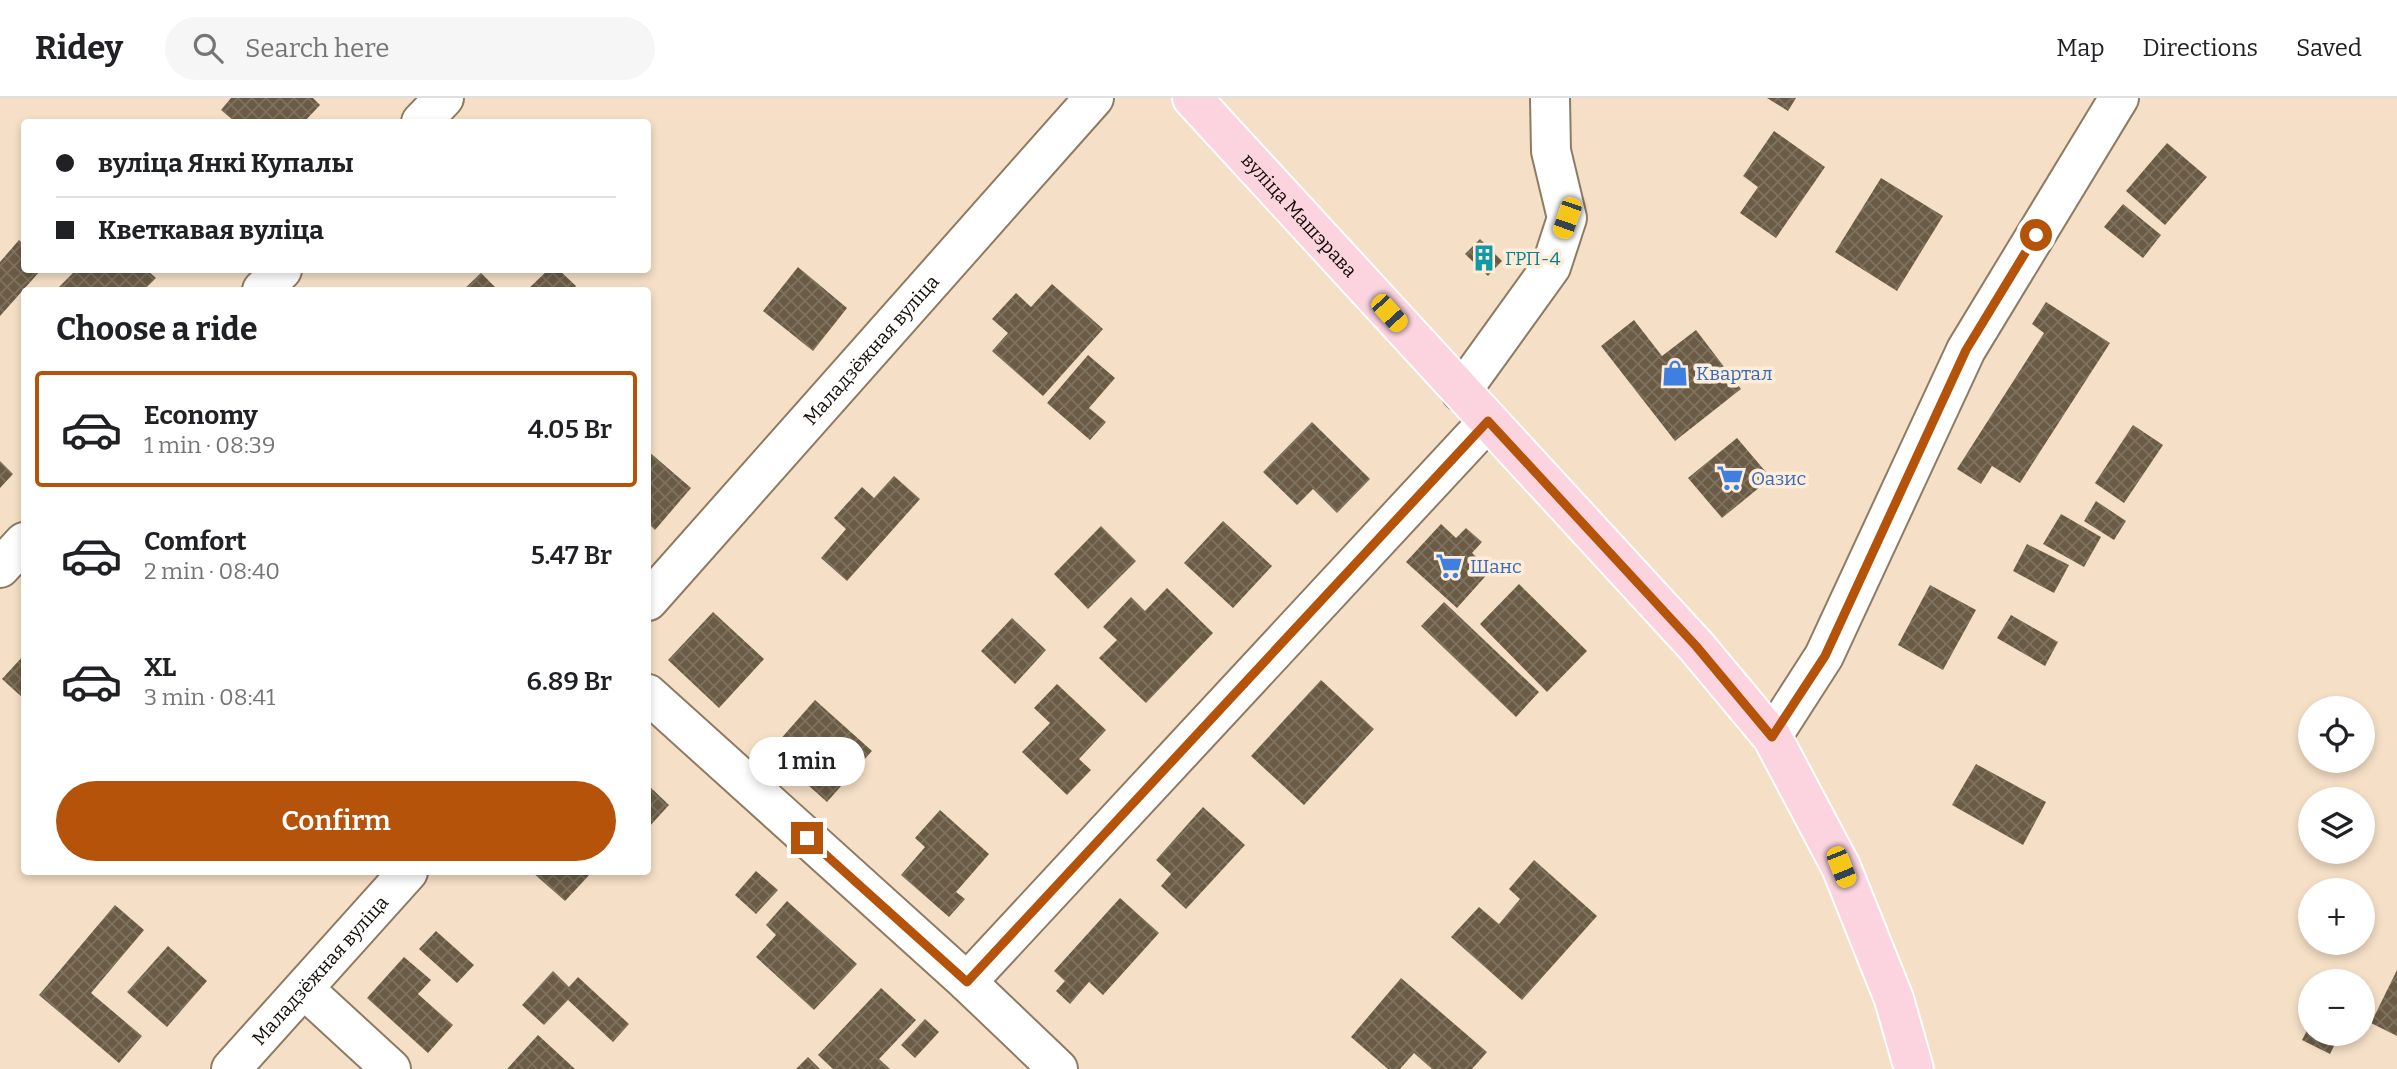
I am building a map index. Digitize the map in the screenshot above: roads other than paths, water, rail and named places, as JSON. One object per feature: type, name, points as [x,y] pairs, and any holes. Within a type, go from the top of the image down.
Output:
[{"type":"main road","name":"вуліца Машэрава","points":[[1192,98],[1696,646],[1772,737],[1841,867],[1894,999],[1914,1069]]},
{"type":"street","points":[[424,119],[444,98]]},
{"type":"street","name":"Маладзёжная вуліца","points":[[651,598],[1094,98]]},
{"type":"street","points":[[1461,392],[1551,267],[1567,218],[1551,151],[1550,98]]},
{"type":"street","points":[[1772,737],[1825,656],[1966,350],[2119,98]]},
{"type":"street","points":[[265,287],[279,273]]},
{"type":"street","points":[[967,982],[1488,421]]},
{"type":"street","points":[[0,568],[21,545]]},
{"type":"street","points":[[651,697],[967,982],[1058,1069]]},
{"type":"street","name":"Маладзёжная вуліца","points":[[231,1069],[405,875]]},
{"type":"street","points":[[304,989],[391,1069]]},
{"type":"place","name":"ГРП-4","points":[[1484,258]]},
{"type":"place","name":"Квартал","points":[[1675,373]]},
{"type":"place","name":"Оазис","points":[[1730,478]]},
{"type":"place","name":"Шанс","points":[[1449,566]]}]
